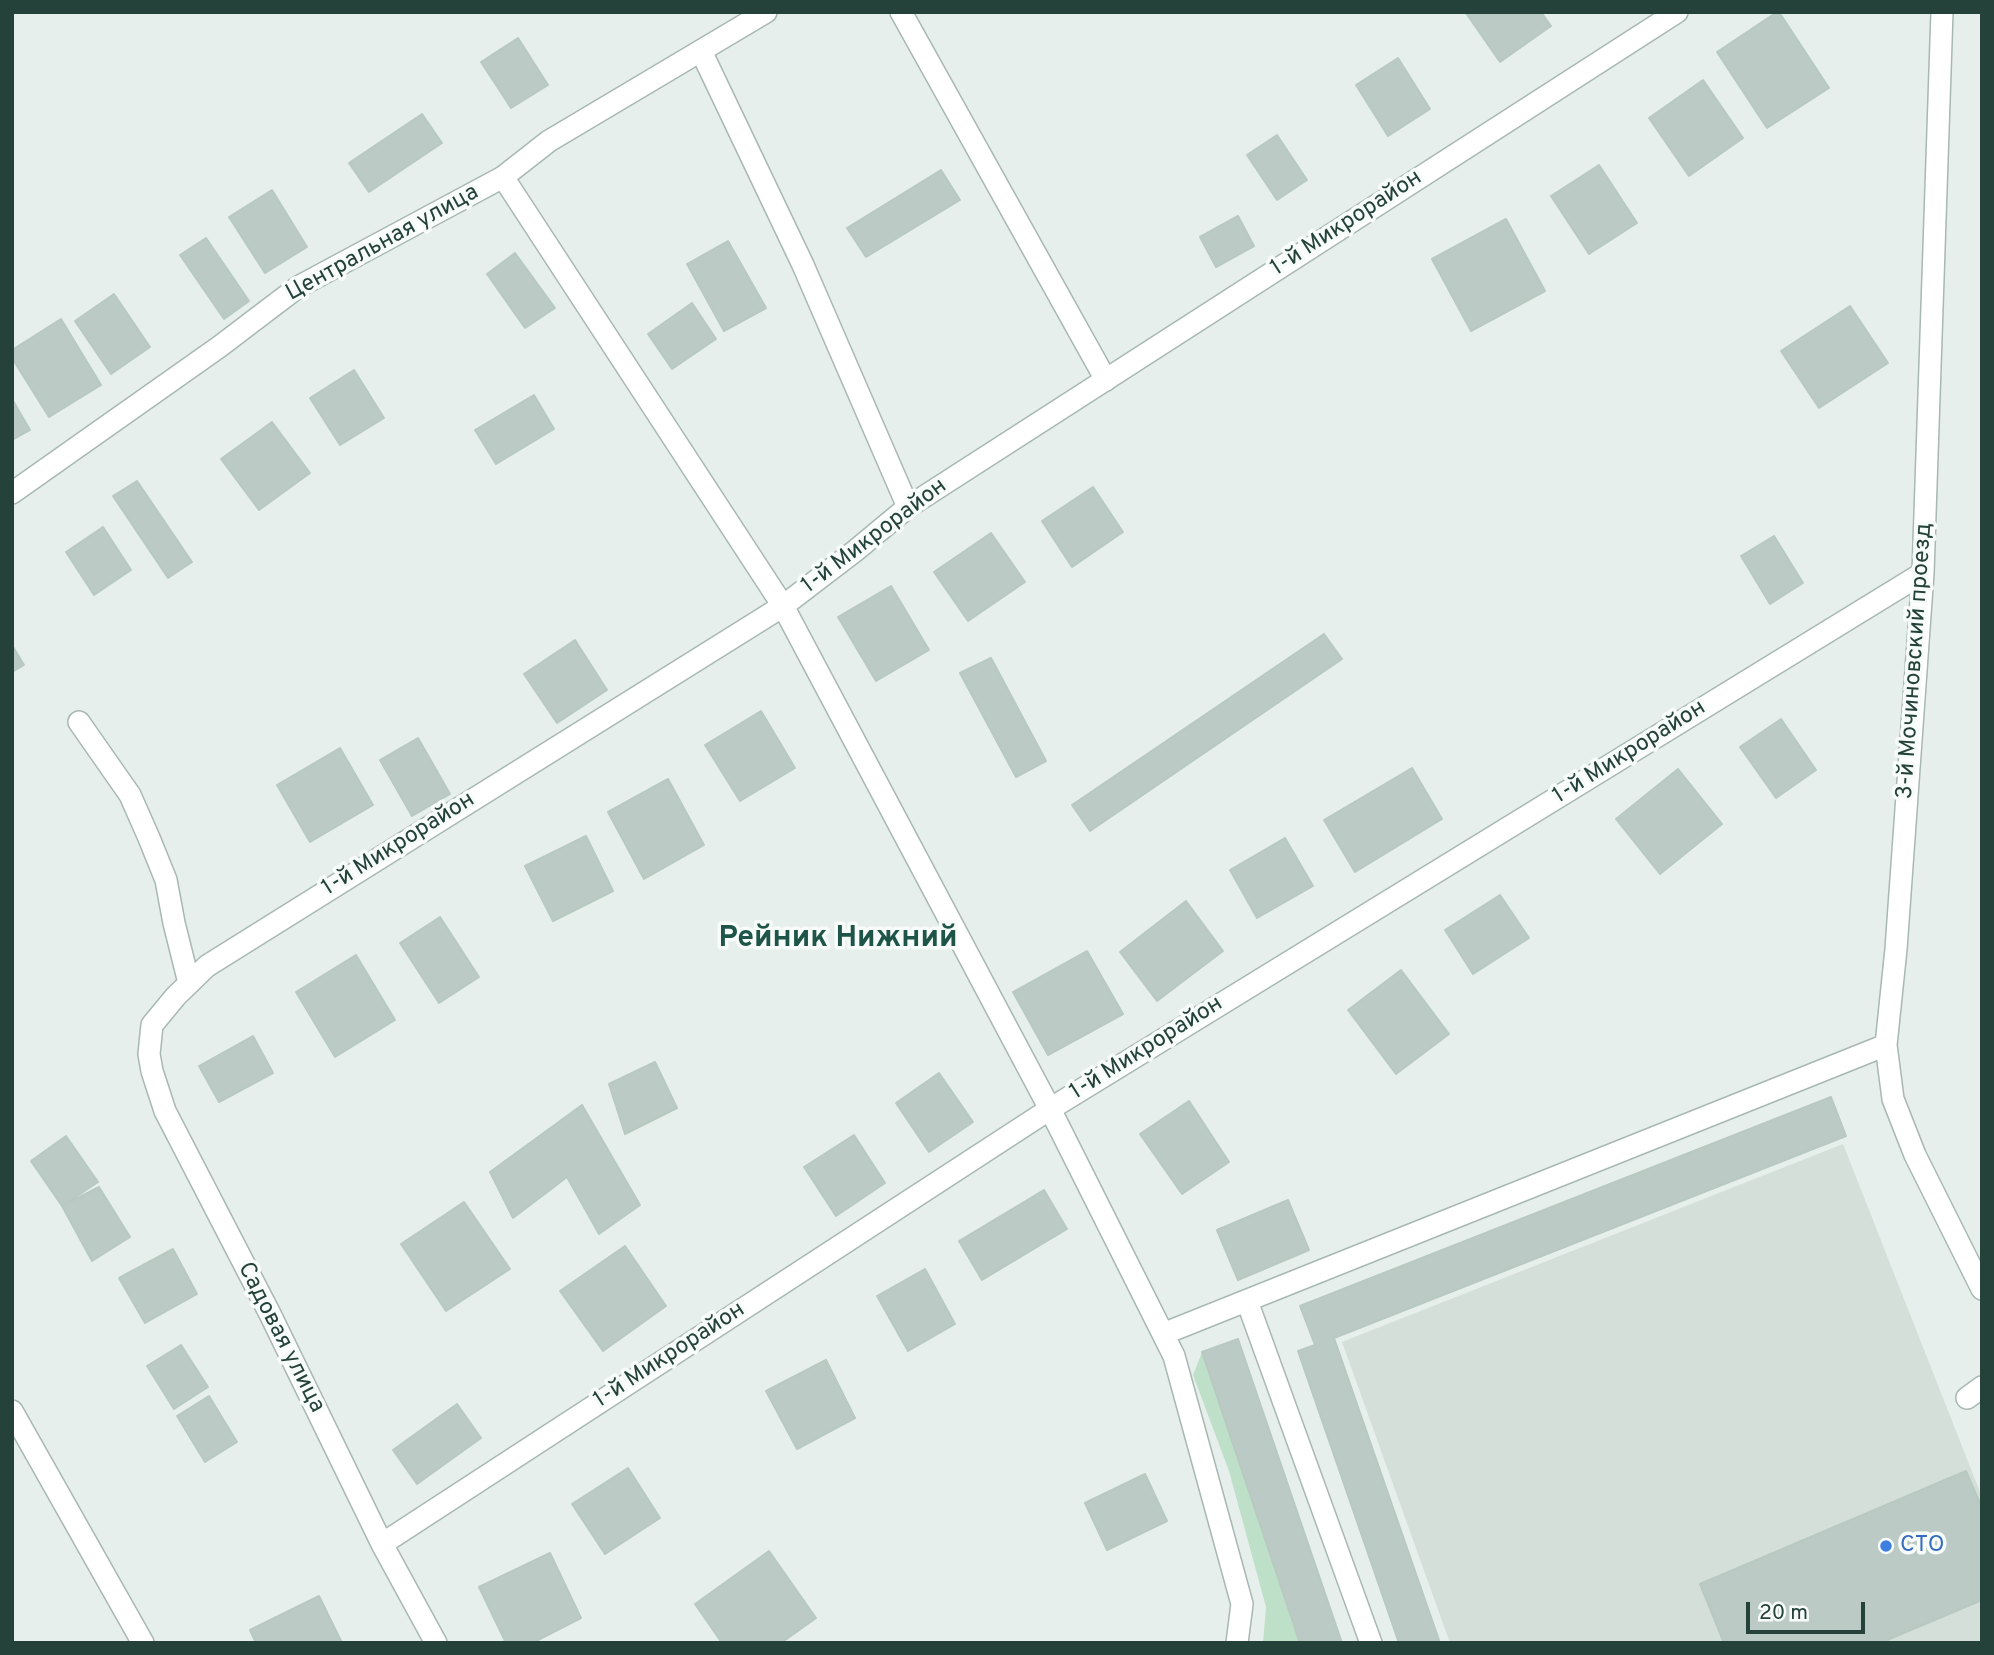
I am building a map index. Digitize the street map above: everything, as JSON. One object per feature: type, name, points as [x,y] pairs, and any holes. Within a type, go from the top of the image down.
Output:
[{"type":"street","name":"Центральная улица","points":[[12,493],[219,347],[298,287],[503,177],[549,141],[766,12]]},
{"type":"street","points":[[901,12],[1106,380]]},
{"type":"street","name":"1-й Микрорайон","points":[[152,1025],[207,966],[783,606],[908,507],[1677,12]]},
{"type":"street","name":"3-й Мочиновский проезд","points":[[1942,12],[1923,573],[1896,949],[1886,1045],[1893,1099],[1915,1155],[1982,1289]]},
{"type":"street","points":[[701,51],[803,265],[908,507]]},
{"type":"street","points":[[503,177],[783,606],[1050,1109],[1174,1356],[1242,1604],[1237,1643]]},
{"type":"street","name":"1-й Микрорайон","points":[[382,1544],[1050,1109],[1923,573]]},
{"type":"street","points":[[79,722],[130,795],[149,838],[166,880],[189,983]]},
{"type":"street","name":"Садовая улица","points":[[152,1025],[149,1054],[164,1111],[270,1314],[382,1544],[436,1643]]},
{"type":"street","points":[[1163,1335],[1886,1045]]},
{"type":"street","points":[[1247,1301],[1371,1643]]},
{"type":"street","points":[[12,1411],[143,1643]]},
{"type":"shaded area","points":[[1843,1144],[1982,1497],[1982,1643],[1450,1643],[1342,1342]]},
{"type":"green space","points":[[1202,1352],[1300,1643],[1263,1643],[1266,1607],[1229,1471],[1193,1375]]},
{"type":"building","points":[[1541,12],[1551,26],[1500,62],[1466,13]]},
{"type":"building","points":[[1777,12],[1829,88],[1767,128],[1717,52]]},
{"type":"building","points":[[518,38],[548,85],[511,108],[481,62]]},
{"type":"building","points":[[1398,58],[1430,109],[1388,136],[1356,85]]},
{"type":"building","points":[[1703,80],[1743,138],[1689,176],[1649,118]]},
{"type":"building","points":[[422,114],[442,143],[369,192],[349,163]]},
{"type":"building","points":[[1277,135],[1307,180],[1277,200],[1247,155]]},
{"type":"building","points":[[1599,165],[1637,223],[1589,254],[1551,196]]},
{"type":"building","points":[[941,170],[960,200],[866,257],[847,228]]},
{"type":"building","points":[[272,190],[307,247],[265,273],[229,217]]},
{"type":"building","points":[[1238,216],[1254,246],[1216,267],[1200,237]]},
{"type":"building","points":[[1506,219],[1545,291],[1471,331],[1432,259]]},
{"type":"building","points":[[206,238],[249,301],[224,319],[180,255]]},
{"type":"building","points":[[728,241],[766,308],[724,331],[687,264]]},
{"type":"building","points":[[515,253],[555,308],[525,328],[487,274]]},
{"type":"building","points":[[114,294],[150,347],[111,374],[75,321]]},
{"type":"building","points":[[692,303],[716,339],[672,369],[648,334]]},
{"type":"building","points":[[1850,306],[1888,363],[1819,408],[1781,351]]},
{"type":"building","points":[[61,319],[101,385],[49,417],[12,358],[12,350]]},
{"type":"building","points":[[354,370],[384,418],[340,445],[310,398]]},
{"type":"building","points":[[534,395],[554,429],[496,464],[475,430]]},
{"type":"building","points":[[12,399],[30,430],[12,440]]},
{"type":"building","points":[[272,422],[310,473],[259,510],[221,459]]},
{"type":"building","points":[[137,481],[192,562],[168,578],[113,496]]},
{"type":"building","points":[[1093,487],[1123,532],[1072,567],[1042,521]]},
{"type":"building","points":[[103,527],[131,570],[94,595],[66,552]]},
{"type":"building","points":[[991,533],[1025,582],[968,621],[934,572]]},
{"type":"building","points":[[1774,536],[1803,583],[1770,604],[1741,556]]},
{"type":"building","points":[[891,586],[929,650],[876,681],[838,617]]},
{"type":"building","points":[[1324,634],[1342,659],[1090,831],[1072,805]]},
{"type":"building","points":[[575,640],[607,690],[557,723],[524,674]]},
{"type":"building","points":[[12,645],[24,665],[12,672]]},
{"type":"building","points":[[991,658],[1046,761],[1016,777],[960,673]]},
{"type":"building","points":[[761,711],[795,768],[740,801],[705,745]]},
{"type":"building","points":[[1781,719],[1816,770],[1776,798],[1740,747]]},
{"type":"building","points":[[418,738],[450,794],[412,816],[380,760]]},
{"type":"building","points":[[340,748],[373,805],[310,842],[277,785]]},
{"type":"building","points":[[1412,768],[1442,819],[1355,872],[1324,820]]},
{"type":"building","points":[[1678,769],[1722,824],[1660,874],[1616,819]]},
{"type":"building","points":[[668,779],[704,845],[644,879],[608,812]]},
{"type":"building","points":[[586,836],[613,891],[553,921],[525,866]]},
{"type":"building","points":[[1285,838],[1313,886],[1257,918],[1230,870]]},
{"type":"building","points":[[1500,895],[1529,938],[1473,974],[1445,930]]},
{"type":"building","points":[[1186,901],[1223,951],[1157,1001],[1120,952]]},
{"type":"building","points":[[440,917],[479,977],[439,1003],[400,943]]},
{"type":"building","points":[[1087,951],[1123,1014],[1048,1055],[1013,992]]},
{"type":"building","points":[[356,955],[395,1020],[335,1057],[296,992]]},
{"type":"building","points":[[1401,970],[1449,1034],[1396,1074],[1348,1010]]},
{"type":"building","points":[[253,1036],[273,1073],[219,1102],[199,1066]]},
{"type":"building","points":[[655,1062],[677,1108],[625,1134],[609,1084]]},
{"type":"building","points":[[939,1073],[973,1122],[929,1152],[896,1103]]},
{"type":"building","points":[[1831,1097],[1846,1136],[1334,1338],[1440,1643],[1399,1643],[1298,1351],[1315,1345],[1300,1306]]},
{"type":"building","points":[[1189,1101],[1229,1162],[1182,1194],[1140,1134]]},
{"type":"building","points":[[582,1105],[640,1205],[599,1234],[567,1177],[513,1218],[490,1172]]},
{"type":"building","points":[[854,1135],[885,1183],[836,1216],[804,1167]]},
{"type":"building","points":[[66,1136],[98,1182],[62,1206],[31,1161]]},
{"type":"building","points":[[99,1187],[130,1237],[92,1261],[62,1206]]},
{"type":"building","points":[[1044,1190],[1067,1229],[982,1280],[959,1241]]},
{"type":"building","points":[[1288,1200],[1309,1250],[1238,1280],[1217,1230]]},
{"type":"building","points":[[464,1202],[510,1269],[446,1311],[401,1244]]},
{"type":"building","points":[[625,1246],[666,1306],[603,1351],[560,1291]]},
{"type":"building","points":[[173,1249],[197,1294],[145,1323],[119,1278]]},
{"type":"building","points":[[925,1269],[955,1324],[908,1351],[877,1296]]},
{"type":"building","points":[[1238,1339],[1342,1643],[1300,1643],[1202,1352]]},
{"type":"building","points":[[181,1345],[208,1387],[174,1409],[147,1366]]},
{"type":"building","points":[[826,1360],[855,1418],[797,1449],[766,1391]]},
{"type":"building","points":[[209,1396],[237,1442],[205,1462],[177,1416]]},
{"type":"building","points":[[457,1404],[481,1438],[417,1484],[393,1450]]},
{"type":"building","points":[[628,1468],[660,1518],[605,1554],[572,1504]]},
{"type":"building","name":"СТО","points":[[1966,1471],[1982,1508],[1982,1600],[1880,1643],[1724,1643],[1700,1584]]},
{"type":"building","points":[[1145,1474],[1167,1521],[1107,1550],[1085,1503]]},
{"type":"building","points":[[769,1551],[816,1618],[781,1643],[722,1643],[695,1604]]},
{"type":"building","points":[[550,1553],[581,1618],[532,1643],[506,1643],[479,1587]]},
{"type":"building","points":[[319,1596],[342,1643],[256,1643],[250,1630]]},
{"type":"place","name":"СТО","points":[[1886,1546]]},
{"type":"district","name":"Рейник Нижний","points":[[838,940]]}]
